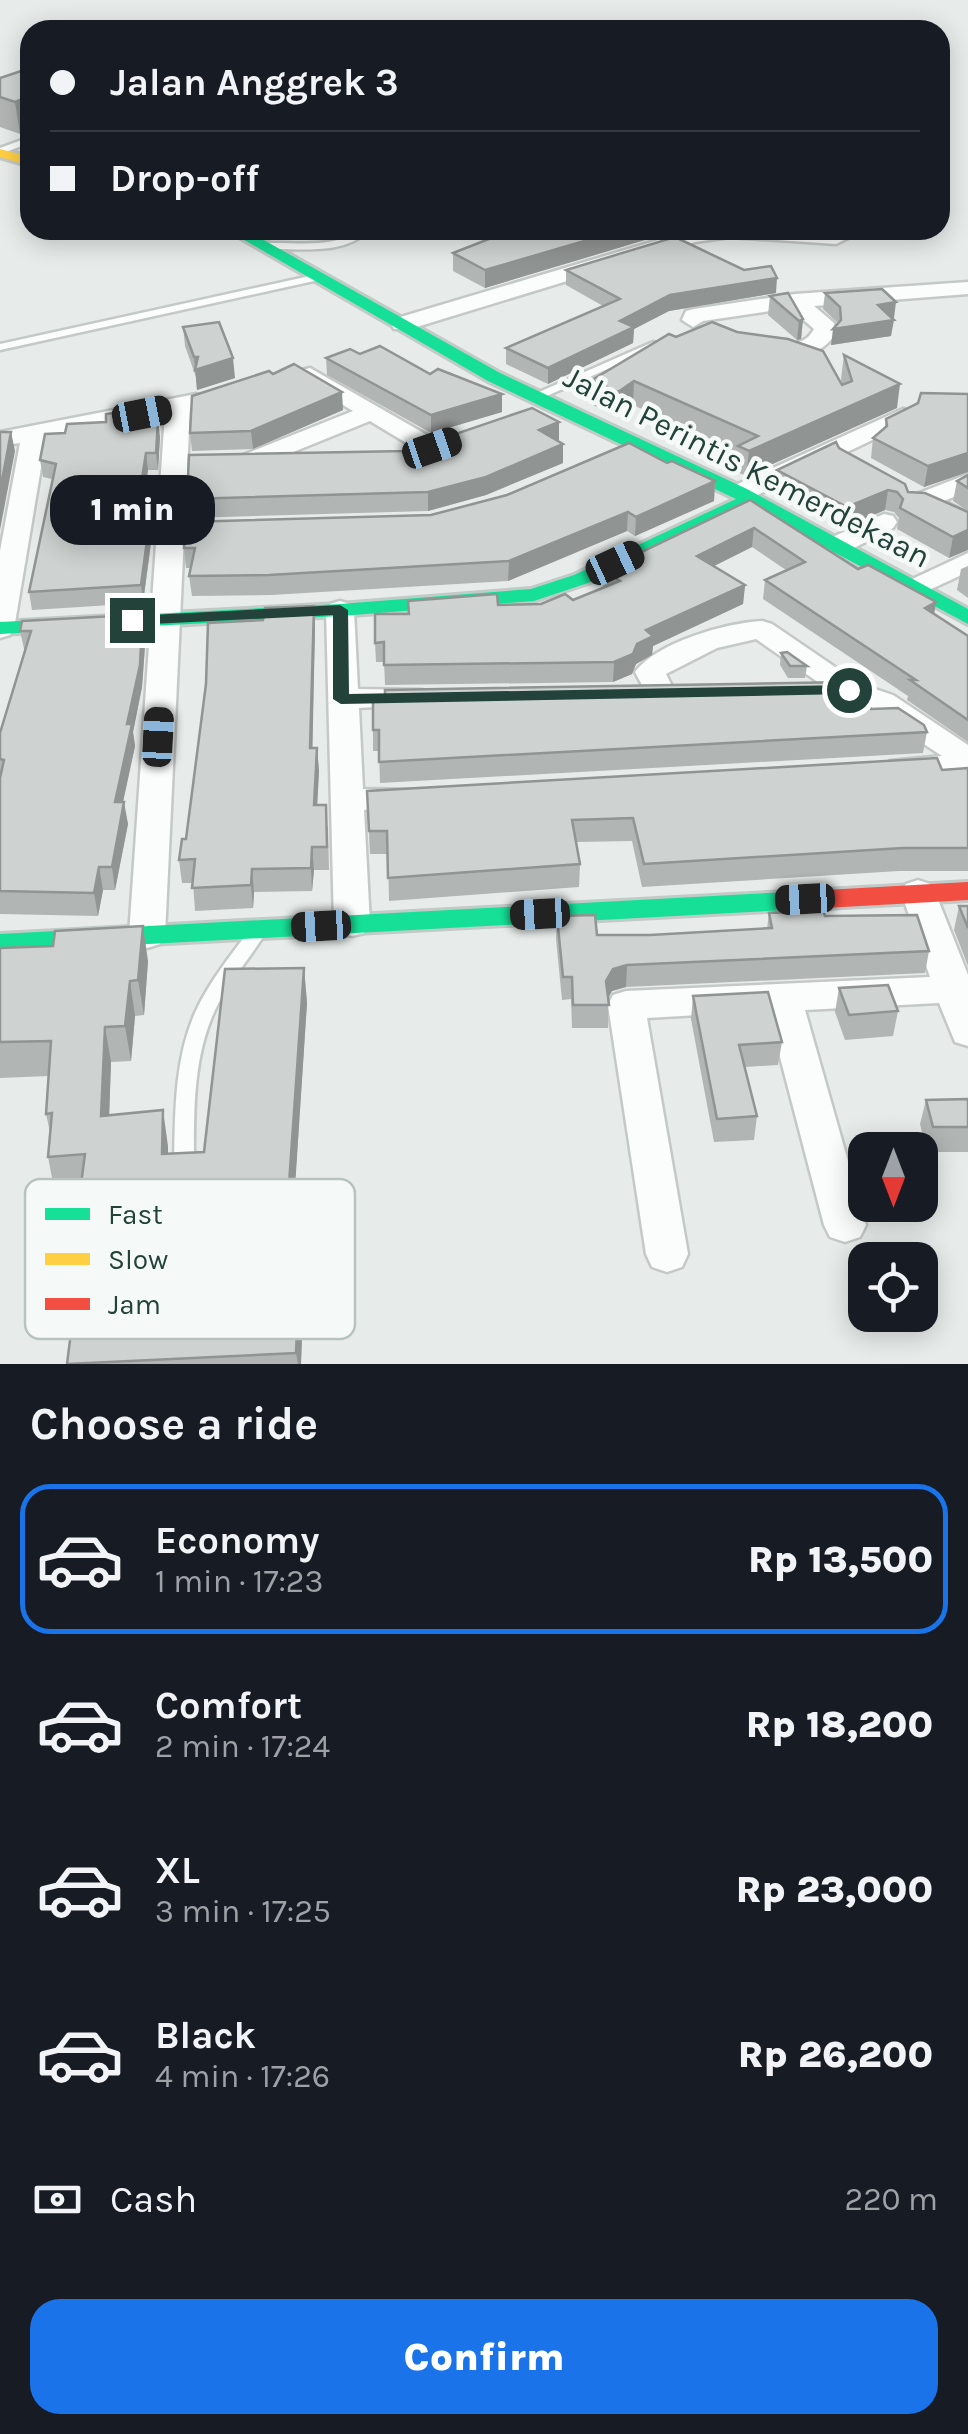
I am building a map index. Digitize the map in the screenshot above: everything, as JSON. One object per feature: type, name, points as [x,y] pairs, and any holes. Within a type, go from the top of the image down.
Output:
[{"type":"street","name":"Jalan Perintis Kemerdekaan","points":[[253,240],[494,378],[745,496],[968,618]]},
{"type":"street","points":[[402,324],[680,240]]},
{"type":"street","points":[[721,334],[693,320],[694,316],[795,301],[968,288]]},
{"type":"street","points":[[748,349],[794,353],[822,341],[826,328],[795,301]]},
{"type":"street","points":[[286,369],[304,371],[371,412],[441,445],[397,456]]},
{"type":"street","points":[[0,440],[178,407],[219,393]]},
{"type":"street","points":[[520,418],[546,401]]},
{"type":"street","points":[[146,935],[165,618],[181,530],[183,462],[178,407]]},
{"type":"street","points":[[321,458],[242,460],[371,412]]},
{"type":"street","points":[[34,434],[0,628],[497,600],[558,589],[905,420],[845,458],[862,468]]},
{"type":"street","points":[[601,460],[636,445]]},
{"type":"street","points":[[968,482],[916,500],[968,523]]},
{"type":"street","points":[[838,545],[884,522]]},
{"type":"street","points":[[916,588],[968,561]]},
{"type":"street","points":[[340,610],[352,924]]},
{"type":"street","points":[[660,692],[650,672],[693,647],[747,630],[771,634],[849,690],[882,702],[968,762]]},
{"type":"street","points":[[796,689],[849,690]]},
{"type":"street","points":[[620,692],[698,691]]},
{"type":"street","points":[[341,699],[440,697]]},
{"type":"street","points":[[871,770],[968,762]]},
{"type":"street","points":[[346,800],[444,794]]},
{"type":"street","points":[[0,943],[968,891]]},
{"type":"street","points":[[918,892],[961,989],[968,1032]]},
{"type":"street","points":[[667,1254],[626,1005],[961,989]]},
{"type":"street","points":[[783,998],[845,1225]]},
{"type":"lane","points":[[264,246],[355,240]]},
{"type":"lane","points":[[0,347],[319,277]]},
{"type":"lane","points":[[546,401],[653,345]]},
{"type":"lane","points":[[184,1167],[186,1074],[195,1037],[206,1008],[259,928]]},
{"type":"building","points":[[20,71],[20,100],[0,97],[0,78]]},
{"type":"building","points":[[486,240],[588,240],[485,270],[453,253]]},
{"type":"building","points":[[665,240],[681,240],[744,270],[771,266],[777,278],[670,295],[620,321],[634,327],[548,368],[506,348],[620,299],[566,270]]},
{"type":"building","points":[[882,289],[896,302],[878,305],[894,320],[833,329],[841,320],[840,307],[825,293]]},
{"type":"building","points":[[788,293],[803,319],[799,321],[770,296]]},
{"type":"building","points":[[219,322],[233,358],[195,370],[198,357],[194,357],[183,327]]},
{"type":"building","points":[[712,322],[737,332],[788,339],[823,351],[842,385],[852,381],[844,355],[900,384],[749,451],[738,446],[758,436],[634,381],[618,392],[592,380],[669,334],[676,337]]},
{"type":"building","points":[[380,346],[430,374],[438,369],[502,394],[431,415],[326,358],[350,349],[360,354]]},
{"type":"building","points":[[294,364],[342,392],[251,431],[190,433],[192,396],[269,371],[273,374]]},
{"type":"building","points":[[921,393],[968,394],[968,453],[928,466],[873,438],[887,426],[886,419],[918,403]]},
{"type":"building","points":[[532,408],[559,422],[539,430],[563,444],[486,477],[428,492],[187,499],[189,455],[406,451]]},
{"type":"building","points":[[140,409],[139,420],[158,420],[156,453],[146,453],[138,503],[152,503],[141,585],[29,592],[56,464],[40,460],[45,434],[65,433],[67,424],[106,422],[106,414]]},
{"type":"building","points":[[0,432],[11,432],[0,491]]},
{"type":"building","points":[[836,442],[839,448],[905,484],[908,492],[925,493],[968,512],[968,530],[953,537],[900,508],[903,499],[897,492],[888,490],[847,507],[777,470]]},
{"type":"building","points":[[629,443],[715,481],[636,517],[628,512],[509,561],[189,576],[195,548],[184,548],[185,522],[431,515],[507,495]]},
{"type":"building","points":[[968,475],[968,488],[957,481]]},
{"type":"building","points":[[750,500],[858,569],[868,565],[936,602],[925,608],[968,636],[968,720],[910,680],[916,680],[765,580],[805,562],[754,528],[697,556],[745,585],[646,630],[653,636],[637,644],[633,654],[614,662],[384,665],[384,642],[375,643],[375,614],[409,614],[408,601],[497,594],[498,605],[541,604],[565,594],[573,600],[620,581],[604,570]]},
{"type":"building","points":[[314,606],[310,748],[317,748],[314,805],[326,805],[327,847],[312,847],[311,868],[252,869],[251,885],[192,888],[195,859],[179,860],[182,839],[186,839],[206,684],[208,623],[263,620],[265,608]]},
{"type":"building","points":[[133,615],[131,625],[142,624],[140,665],[115,802],[124,802],[112,867],[99,867],[94,893],[0,891],[0,778],[4,760],[0,759],[0,733],[31,631],[20,631],[22,621]]},
{"type":"building","points":[[787,652],[807,666],[790,666],[781,653]]},
{"type":"building","points":[[848,682],[863,688],[871,709],[898,708],[924,725],[927,732],[379,762],[379,730],[373,730],[373,697],[385,697],[385,690]]},
{"type":"building","points":[[937,758],[942,770],[968,768],[968,848],[903,848],[644,864],[633,818],[572,820],[580,864],[388,878],[387,831],[369,831],[367,791]]},
{"type":"building","points":[[819,898],[825,916],[917,915],[929,951],[627,965],[613,969],[606,981],[609,1005],[573,1005],[572,977],[563,977],[557,916],[595,915],[597,935],[772,928],[769,913],[788,912],[784,900]]},
{"type":"building","points":[[959,906],[968,906],[968,928]]},
{"type":"building","points":[[143,926],[138,980],[130,981],[125,1026],[105,1027],[101,1116],[163,1110],[162,1154],[204,1152],[225,969],[304,968],[289,1179],[82,1179],[85,1154],[48,1157],[52,1113],[46,1114],[51,1041],[0,1042],[0,948],[53,946],[55,931]]},
{"type":"building","points":[[888,985],[898,1011],[849,1015],[839,988]]},
{"type":"building","points":[[768,992],[782,1042],[739,1045],[757,1116],[717,1119],[693,996]]},
{"type":"building","points":[[968,1099],[968,1127],[933,1127],[926,1100]]},
{"type":"building","points":[[70,1339],[297,1339],[296,1353],[67,1364]]},
{"type":"traffic: fast","points":[[253,240],[494,377],[740,493],[968,618]]},
{"type":"traffic: fast","points":[[0,628],[340,610],[534,595],[581,579],[751,499]]},
{"type":"traffic: fast","points":[[0,943],[825,899]]},
{"type":"traffic: slow","points":[[0,153],[20,159]]},
{"type":"traffic: jam","points":[[825,899],[968,891]]},
{"type":"route","points":[[132,620],[340,610],[341,699],[849,690]]}]
